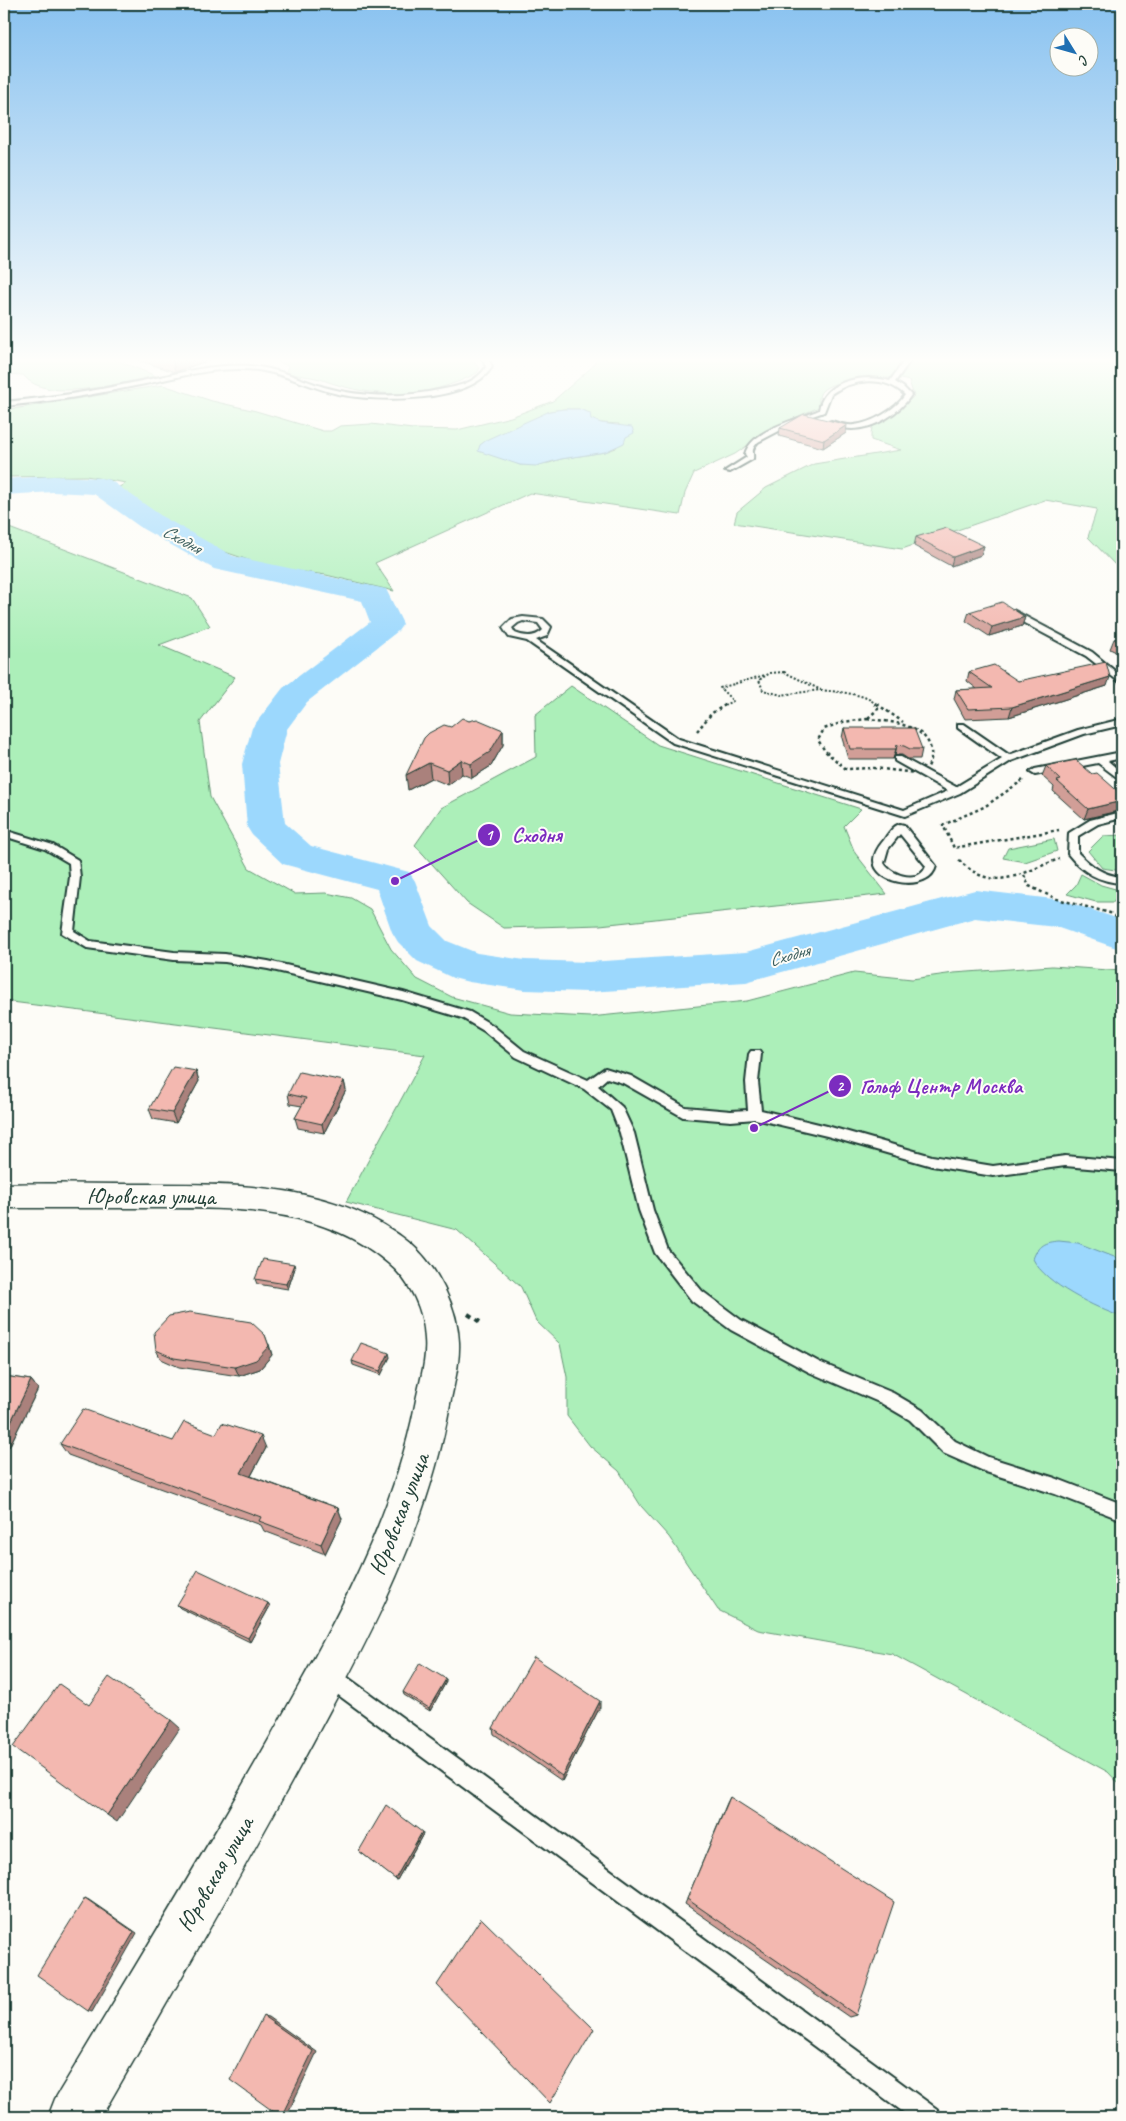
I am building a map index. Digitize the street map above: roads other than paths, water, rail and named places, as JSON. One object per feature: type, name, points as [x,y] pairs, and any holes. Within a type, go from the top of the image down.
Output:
[{"type":"street","name":"Юровская улица","points":[[4,1196],[227,1196],[290,1203],[340,1217],[370,1232],[399,1253],[417,1272],[433,1304],[442,1339],[431,1420],[418,1474],[377,1577],[327,1675],[238,1836],[73,2117]]},
{"type":"lane","points":[[728,471],[749,457]]},
{"type":"lane","points":[[1004,609],[1089,654],[1122,681]]},
{"type":"lane","points":[[530,640],[676,741],[906,812],[956,791],[1008,759],[1081,732],[1122,722]]},
{"type":"lane","points":[[960,726],[1008,759]]},
{"type":"lane","points":[[1035,772],[1122,755]]},
{"type":"lane","points":[[898,759],[956,791]]},
{"type":"lane","points":[[1101,760],[1122,778]]},
{"type":"lane","points":[[900,827],[916,848],[929,860],[930,872],[925,876],[908,880],[898,878],[882,869],[879,863],[880,856],[900,827],[906,812]]},
{"type":"lane","points":[[1122,815],[1094,822],[1073,835],[1074,854],[1092,872],[1106,879],[1122,880]]},
{"type":"lane","points":[[4,832],[49,847],[74,862],[75,877],[68,933],[87,944],[174,956],[225,958],[268,965],[403,996],[466,1015],[488,1028],[520,1054],[589,1086],[616,1107],[627,1132],[646,1210],[662,1253],[697,1296],[736,1325],[814,1367],[887,1398],[916,1415],[948,1447],[986,1464],[1055,1486],[1122,1512]]},
{"type":"lane","points":[[755,1054],[752,1082],[755,1114]]},
{"type":"lane","points":[[589,1086],[605,1072],[627,1079],[683,1112],[731,1116],[755,1114],[932,1161],[993,1171],[1065,1162],[1122,1166]]},
{"type":"lane","points":[[327,1675],[929,2117]]},
{"type":"water","points":[[496,457],[574,457],[536,466],[520,465]]},
{"type":"water","points":[[1049,1242],[1078,1243],[1122,1260],[1122,1317],[1072,1294],[1039,1268],[1033,1259],[1039,1247]]},
{"type":"waterway","name":"Сходня","points":[[4,487],[53,484],[101,486],[153,523],[224,563],[375,595],[387,624],[295,695],[270,728],[260,764],[266,827],[297,855],[395,881],[413,932],[432,951],[469,967],[525,975],[588,977],[746,967],[975,904],[1062,914],[1122,936]]},
{"type":"place","name":"Сходня","points":[[395,881]]},
{"type":"place","name":"Гольф Центр Москва","points":[[754,1128]]}]
